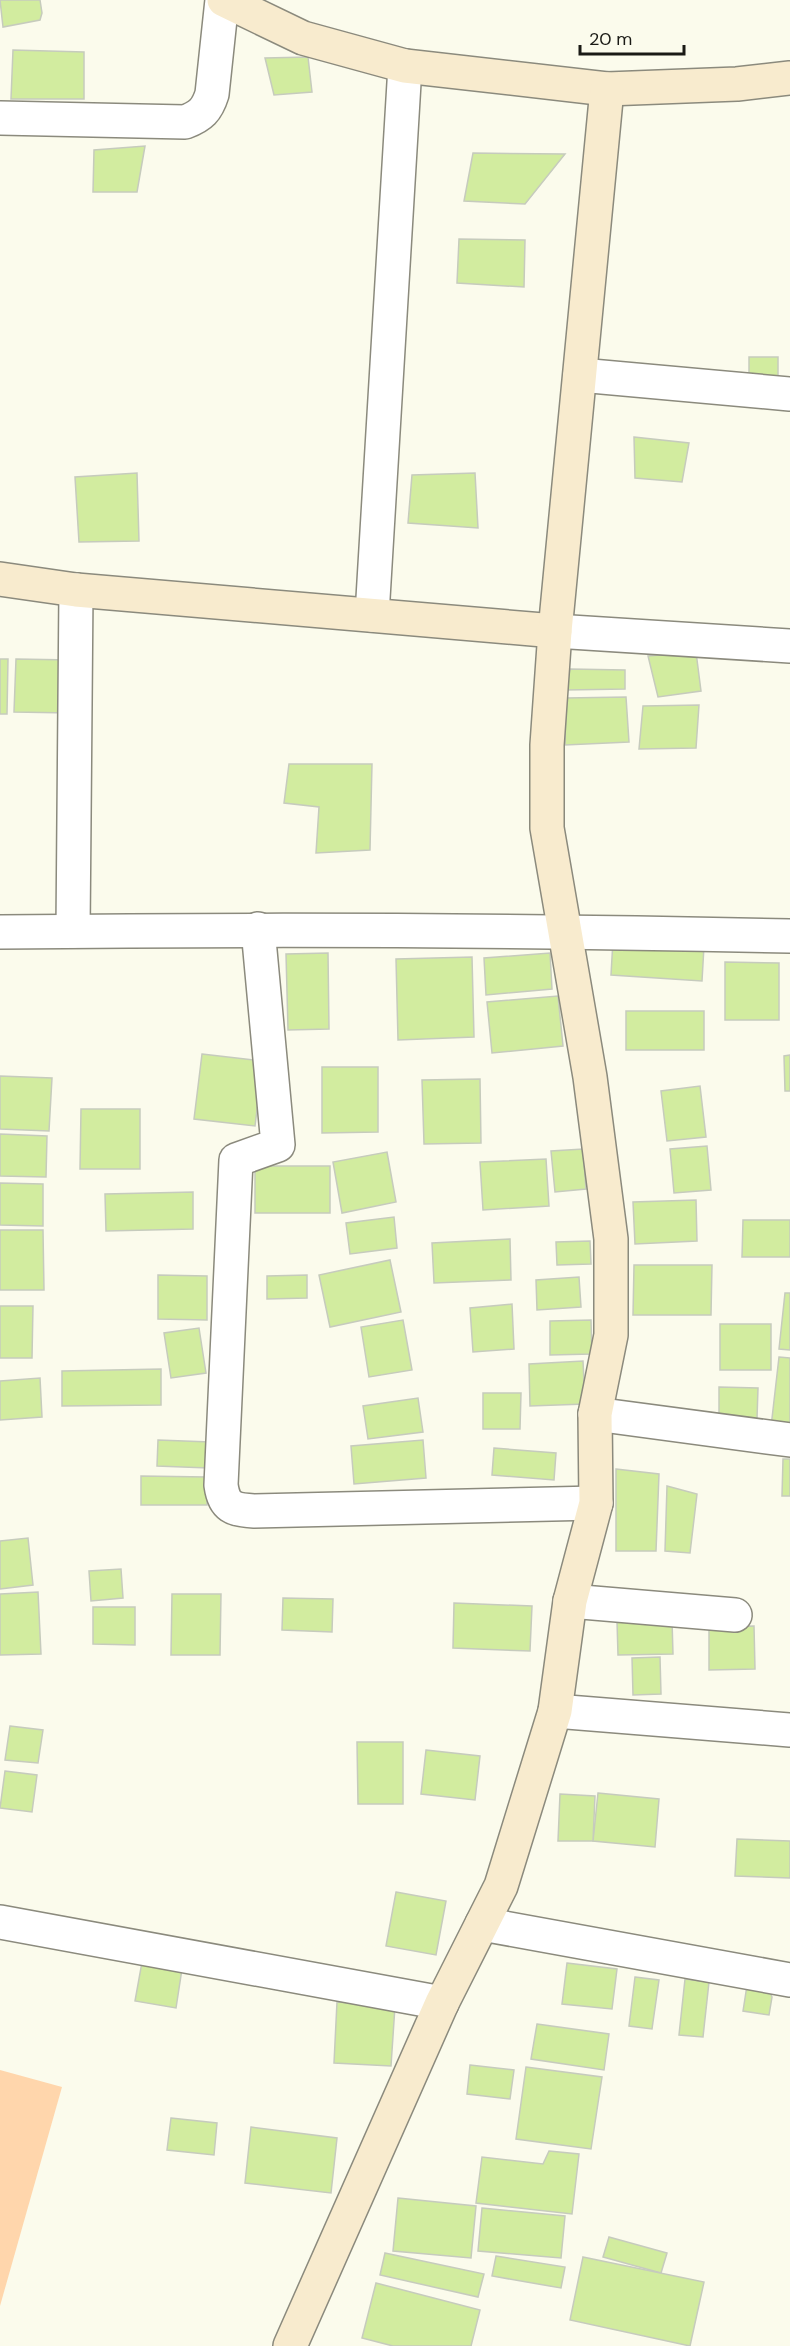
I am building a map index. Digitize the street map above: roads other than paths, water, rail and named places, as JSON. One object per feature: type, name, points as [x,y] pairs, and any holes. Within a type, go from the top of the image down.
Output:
[{"type":"main road","points":[[223,0],[303,39],[405,66],[608,89],[736,84],[790,78]]},
{"type":"main road","points":[[290,2346],[442,2003],[501,1886],[555,1711],[570,1601],[596,1503],[595,1414],[611,1335],[611,1239],[590,1077],[547,828],[547,745],[555,631],[608,89]]},
{"type":"main road","points":[[0,579],[76,590],[555,631]]},
{"type":"street","points":[[0,118],[185,122],[199,117],[207,107],[212,94],[223,0]]},
{"type":"street","points":[[372,615],[405,66]]},
{"type":"street","points":[[580,375],[790,394]]},
{"type":"street","points":[[73,931],[76,590]]},
{"type":"street","points":[[555,631],[790,646]]},
{"type":"street","points":[[258,929],[278,1145],[236,1160],[222,1494],[228,1504],[237,1510],[254,1511],[596,1503]]},
{"type":"street","points":[[0,932],[258,929],[564,931],[790,936]]},
{"type":"street","points":[[595,1414],[790,1440]]},
{"type":"street","points":[[570,1601],[735,1615]]},
{"type":"street","points":[[555,1711],[790,1730]]},
{"type":"street","points":[[0,1922],[442,2003]]},
{"type":"street","points":[[482,1924],[790,1980]]}]
